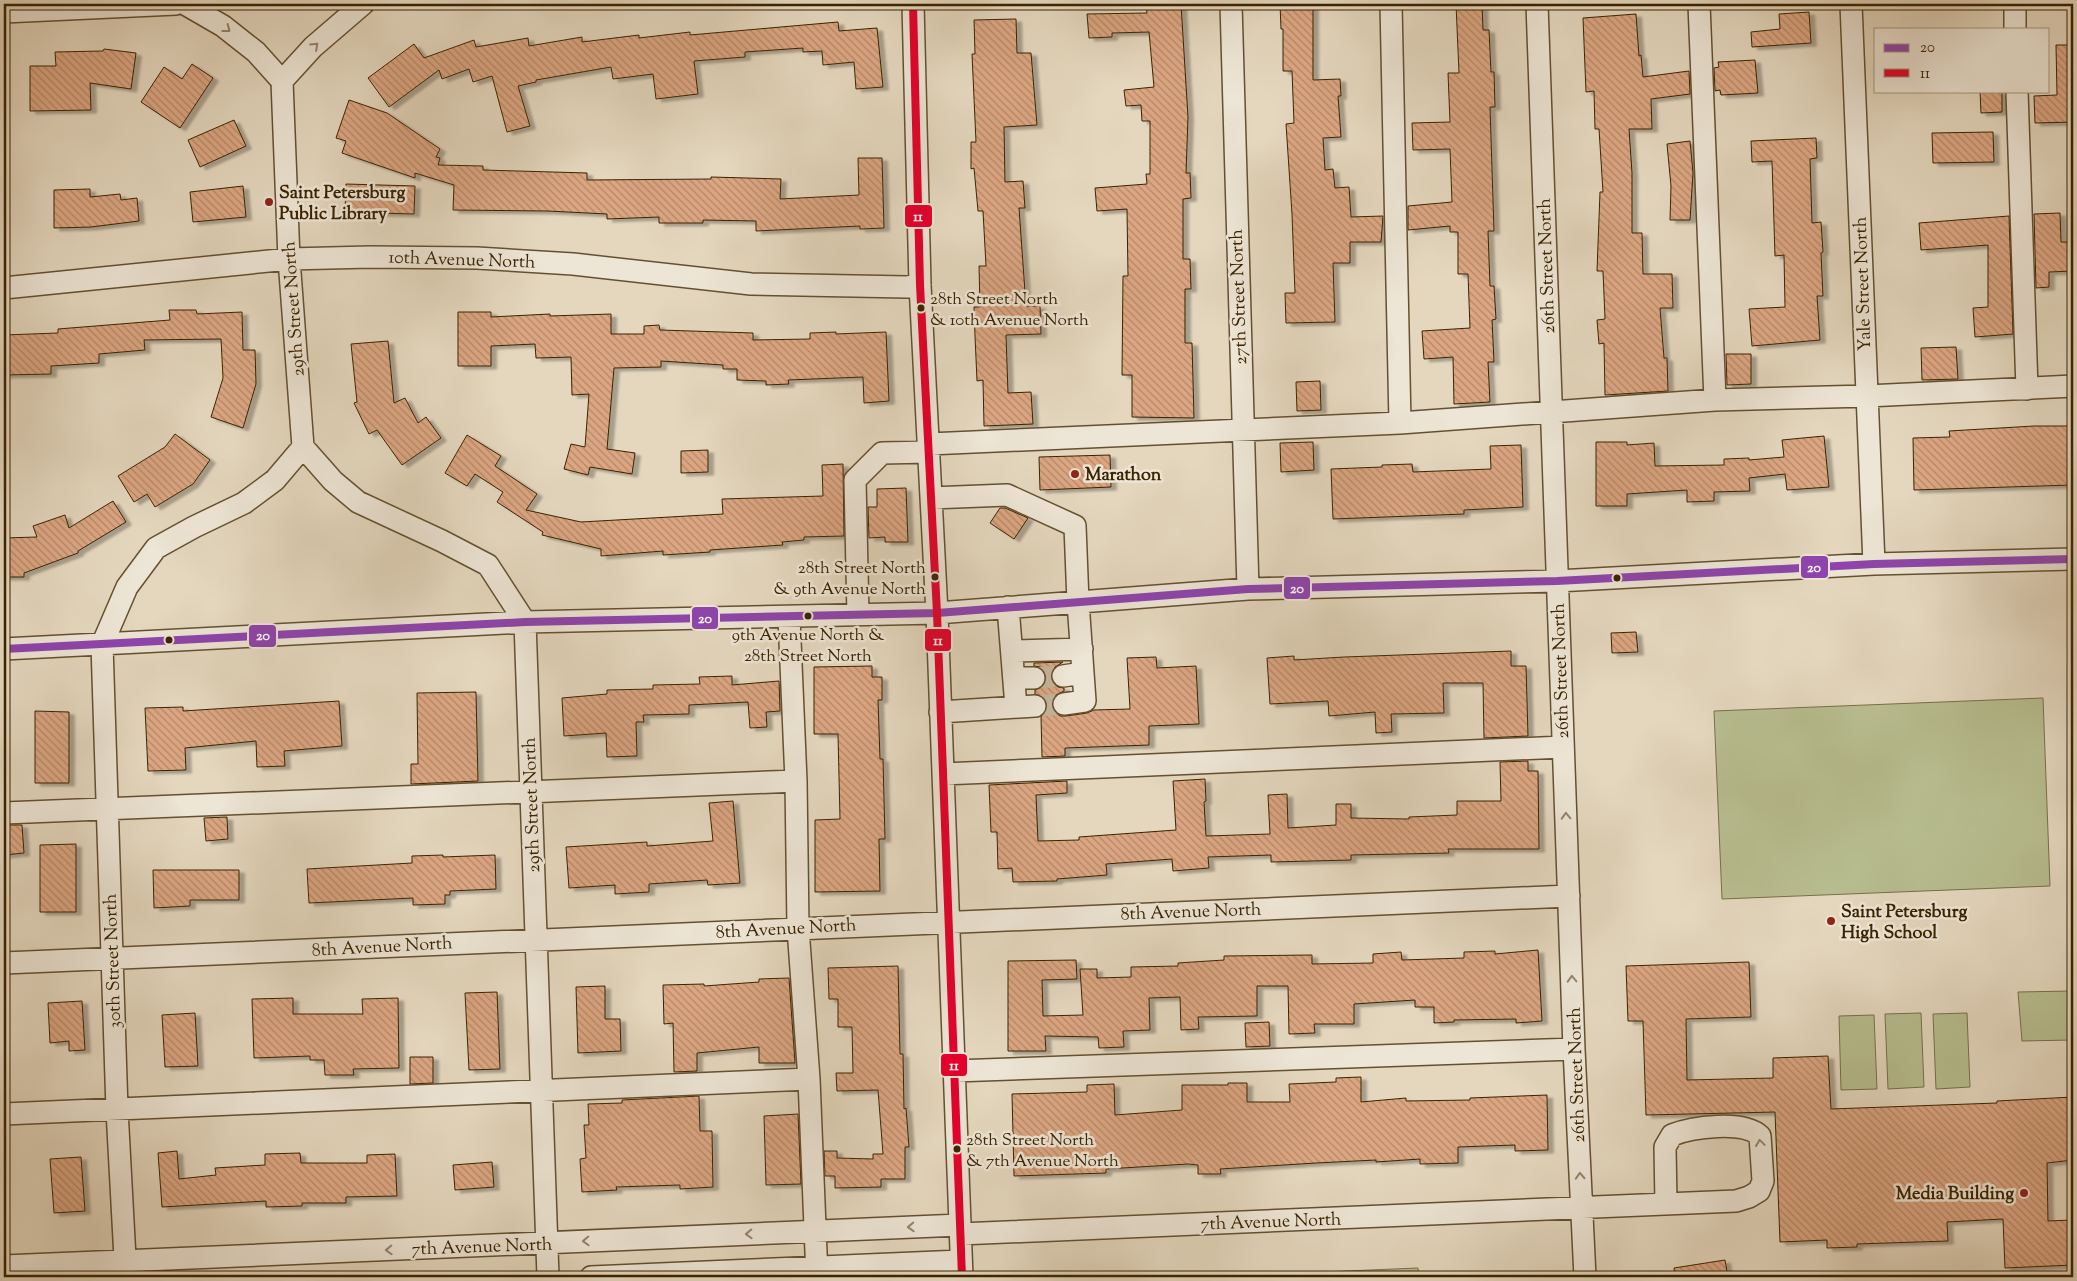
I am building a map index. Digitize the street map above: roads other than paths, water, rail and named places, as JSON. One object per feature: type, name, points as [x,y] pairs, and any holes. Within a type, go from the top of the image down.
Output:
[{"type":"street","points":[[4,12],[176,4]]},
{"type":"street","points":[[185,4],[230,31],[256,52],[282,81],[313,47],[363,4]]},
{"type":"street","points":[[591,1277],[961,1269],[937,613],[920,285],[913,4]]},
{"type":"street","name":"27th Street North","points":[[1231,4],[1248,589]]},
{"type":"street","points":[[1391,4],[1400,423]]},
{"type":"street","name":"26th Street North","points":[[1537,4],[1574,1049],[1584,1277]]},
{"type":"street","points":[[1699,4],[1715,400]]},
{"type":"street","name":"Yale Street North","points":[[1851,4],[1874,564]]},
{"type":"street","points":[[2014,4],[2015,28]]},
{"type":"street","name":"29th Street North","points":[[282,81],[289,259],[303,447]]},
{"type":"street","points":[[2017,92],[2027,389]]},
{"type":"street","name":"10th Avenue North","points":[[4,288],[289,259],[370,256],[478,258],[573,264],[751,284],[907,287],[920,285]]},
{"type":"street","points":[[858,615],[855,480],[882,453],[929,448],[1242,429],[1400,423],[1715,400],[1867,396],[2073,386]]},
{"type":"street","points":[[102,645],[127,587],[156,548],[244,503],[275,480],[303,447],[333,481],[358,502],[442,540],[488,565],[525,622]]},
{"type":"street","points":[[931,498],[1006,495],[1075,526],[1082,649],[1073,674],[1085,701],[1064,704]]},
{"type":"street","points":[[4,649],[525,622],[937,613],[1248,589],[1557,581],[1874,564],[2073,559]]},
{"type":"street","points":[[940,712],[1026,707],[1024,678],[1012,651],[1008,607]]},
{"type":"street","points":[[789,617],[796,781],[798,928],[809,1079],[817,1272]]},
{"type":"street","name":"29th Street North","points":[[525,622],[548,1277]]},
{"type":"street","name":"30th Street North","points":[[102,645],[117,1110],[126,1269]]},
{"type":"street","points":[[1012,651],[1082,649]]},
{"type":"street","points":[[943,774],[1563,747]]},
{"type":"street","points":[[4,813],[796,781]]},
{"type":"street","name":"8th Avenue North","points":[[4,963],[947,921],[1569,896]]},
{"type":"street","points":[[954,1071],[1574,1049]]},
{"type":"street","points":[[4,1114],[809,1079]]},
{"type":"street","points":[[1740,1127],[1753,1130],[1760,1136],[1762,1181],[1760,1191],[1736,1201],[1666,1204],[1665,1147],[1672,1135],[1685,1130],[1740,1127]]},
{"type":"street","name":"7th Avenue North","points":[[4,1266],[126,1269],[547,1243],[816,1232],[960,1230],[1666,1204]]},
{"type":"tunnel","points":[[1034,678],[1063,676]]},
{"type":"tunnel","points":[[1035,706],[1064,704]]},
{"type":"place","name":"Saint Petersburg Public Library","points":[[269,202]]},
{"type":"place","name":"28th Street North & 10th Avenue North","points":[[921,308]]},
{"type":"place","name":"Marathon","points":[[1075,474]]},
{"type":"place","name":"28th Street North & 9th Avenue North","points":[[935,577]]},
{"type":"place","name":"9th Avenue North & 28th Street North","points":[[808,616]]},
{"type":"place","name":"Saint Petersburg High School","points":[[1831,921]]},
{"type":"place","name":"28th Street North & 7th Avenue North","points":[[957,1149]]},
{"type":"place","name":"Media Building","points":[[2024,1193]]}]
